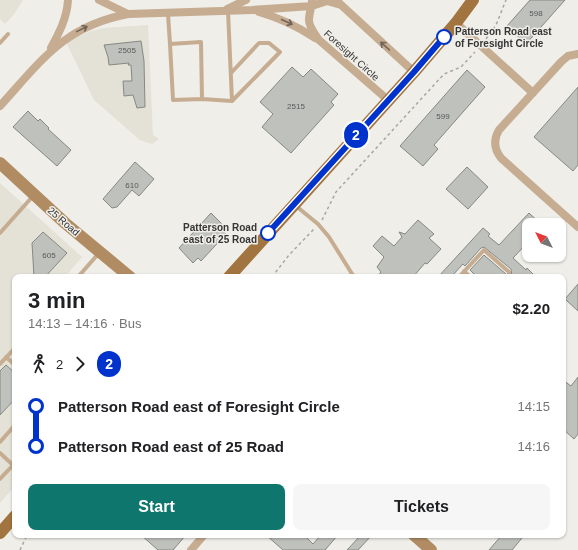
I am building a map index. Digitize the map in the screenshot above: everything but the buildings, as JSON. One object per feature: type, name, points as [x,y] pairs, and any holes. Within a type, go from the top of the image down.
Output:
[{"type":"main road","points":[[233,274],[414,72],[456,23],[473,0]]},
{"type":"main road","points":[[456,23],[483,0]]},
{"type":"main road","name":"25 Road","points":[[0,163],[65,223],[126,274]]},
{"type":"main road","points":[[0,533],[12,519]]},
{"type":"main road","points":[[417,538],[431,550]]},
{"type":"street","points":[[50,51],[61,30],[68,8],[68,0]]},
{"type":"street","points":[[99,0],[128,14]]},
{"type":"street","points":[[225,11],[246,0]]},
{"type":"street","points":[[0,106],[50,51],[72,34],[93,24],[128,14],[168,14],[252,10],[312,3],[338,2],[414,72]]},
{"type":"street","name":"Foresight Circle","points":[[312,3],[309,19],[311,28],[319,40],[388,100]]},
{"type":"street","points":[[252,10],[277,17],[299,27],[319,40]]},
{"type":"street","points":[[456,23],[533,92]]},
{"type":"street","points":[[578,54],[564,59],[499,130],[495,138],[496,148],[501,158],[578,227]]},
{"type":"street","points":[[191,550],[201,538]]},
{"type":"lane","points":[[225,11],[232,101]]},
{"type":"lane","points":[[168,14],[172,100],[202,99],[232,101],[280,52],[269,43],[259,43],[231,73]]},
{"type":"lane","points":[[0,43],[8,34]]},
{"type":"lane","points":[[170,44],[201,42],[202,99]]},
{"type":"lane","points":[[0,233],[34,195]]},
{"type":"lane","points":[[294,204],[318,224],[329,237],[352,274]]},
{"type":"lane","points":[[462,274],[484,250],[509,272],[509,274]]},
{"type":"lane","points":[[81,274],[100,252]]},
{"type":"lane","points":[[464,271],[467,274]]},
{"type":"lane","points":[[0,364],[12,351]]},
{"type":"lane","points":[[6,357],[12,362]]},
{"type":"lane","points":[[0,442],[12,428]]},
{"type":"lane","points":[[0,453],[12,463]]},
{"type":"lane","points":[[0,479],[12,467]]},
{"type":"path","points":[[274,274],[289,255],[323,218],[336,192],[444,74],[461,67],[481,46],[496,25],[506,0]]},
{"type":"path","points":[[20,550],[26,538]]},
{"type":"shaded area","points":[[0,0],[23,0],[5,24],[0,19]]},
{"type":"shaded area","points":[[148,25],[153,135],[159,139],[152,144],[140,140],[94,100],[67,44],[77,37],[91,31],[104,28]]},
{"type":"shaded area","points":[[0,183],[82,257],[68,274],[12,274],[12,489],[0,503]]},
{"type":"bus line","name":"2","points":[[268,233],[444,37]]},
{"type":"place","name":"Patterson Road east of Foresight Circle","points":[[444,37]]},
{"type":"place","name":"Patterson Road east of 25 Road","points":[[268,233]]}]
